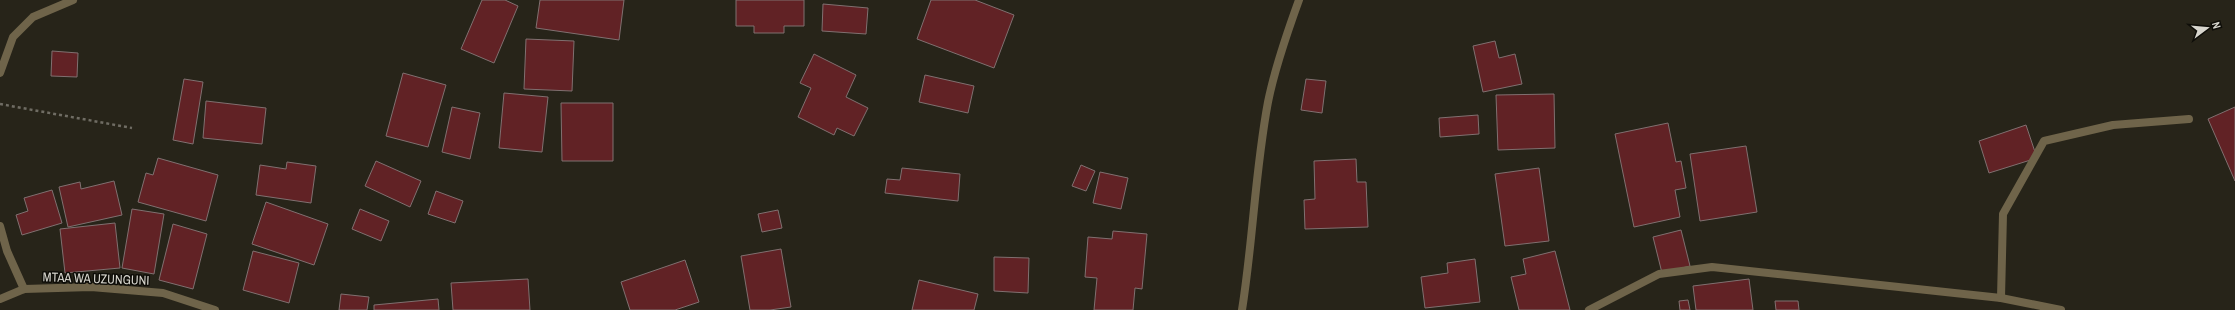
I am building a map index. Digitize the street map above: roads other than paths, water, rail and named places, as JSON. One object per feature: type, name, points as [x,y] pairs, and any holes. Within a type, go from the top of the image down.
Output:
[{"type":"street","points":[[0,73],[13,37],[33,17],[74,0]]},
{"type":"street","points":[[1242,310],[1249,267],[1256,182],[1268,102],[1280,58],[1299,0]]},
{"type":"street","points":[[2001,298],[2002,214],[2044,141],[2113,125],[2189,119]]},
{"type":"street","points":[[0,226],[7,251],[24,289]]},
{"type":"street","points":[[1589,310],[1659,274],[1712,267],[2001,298],[2061,310]]},
{"type":"street","name":"MTAA WA UZUNGUNI","points":[[0,299],[24,289],[91,288],[163,293],[215,310]]}]
